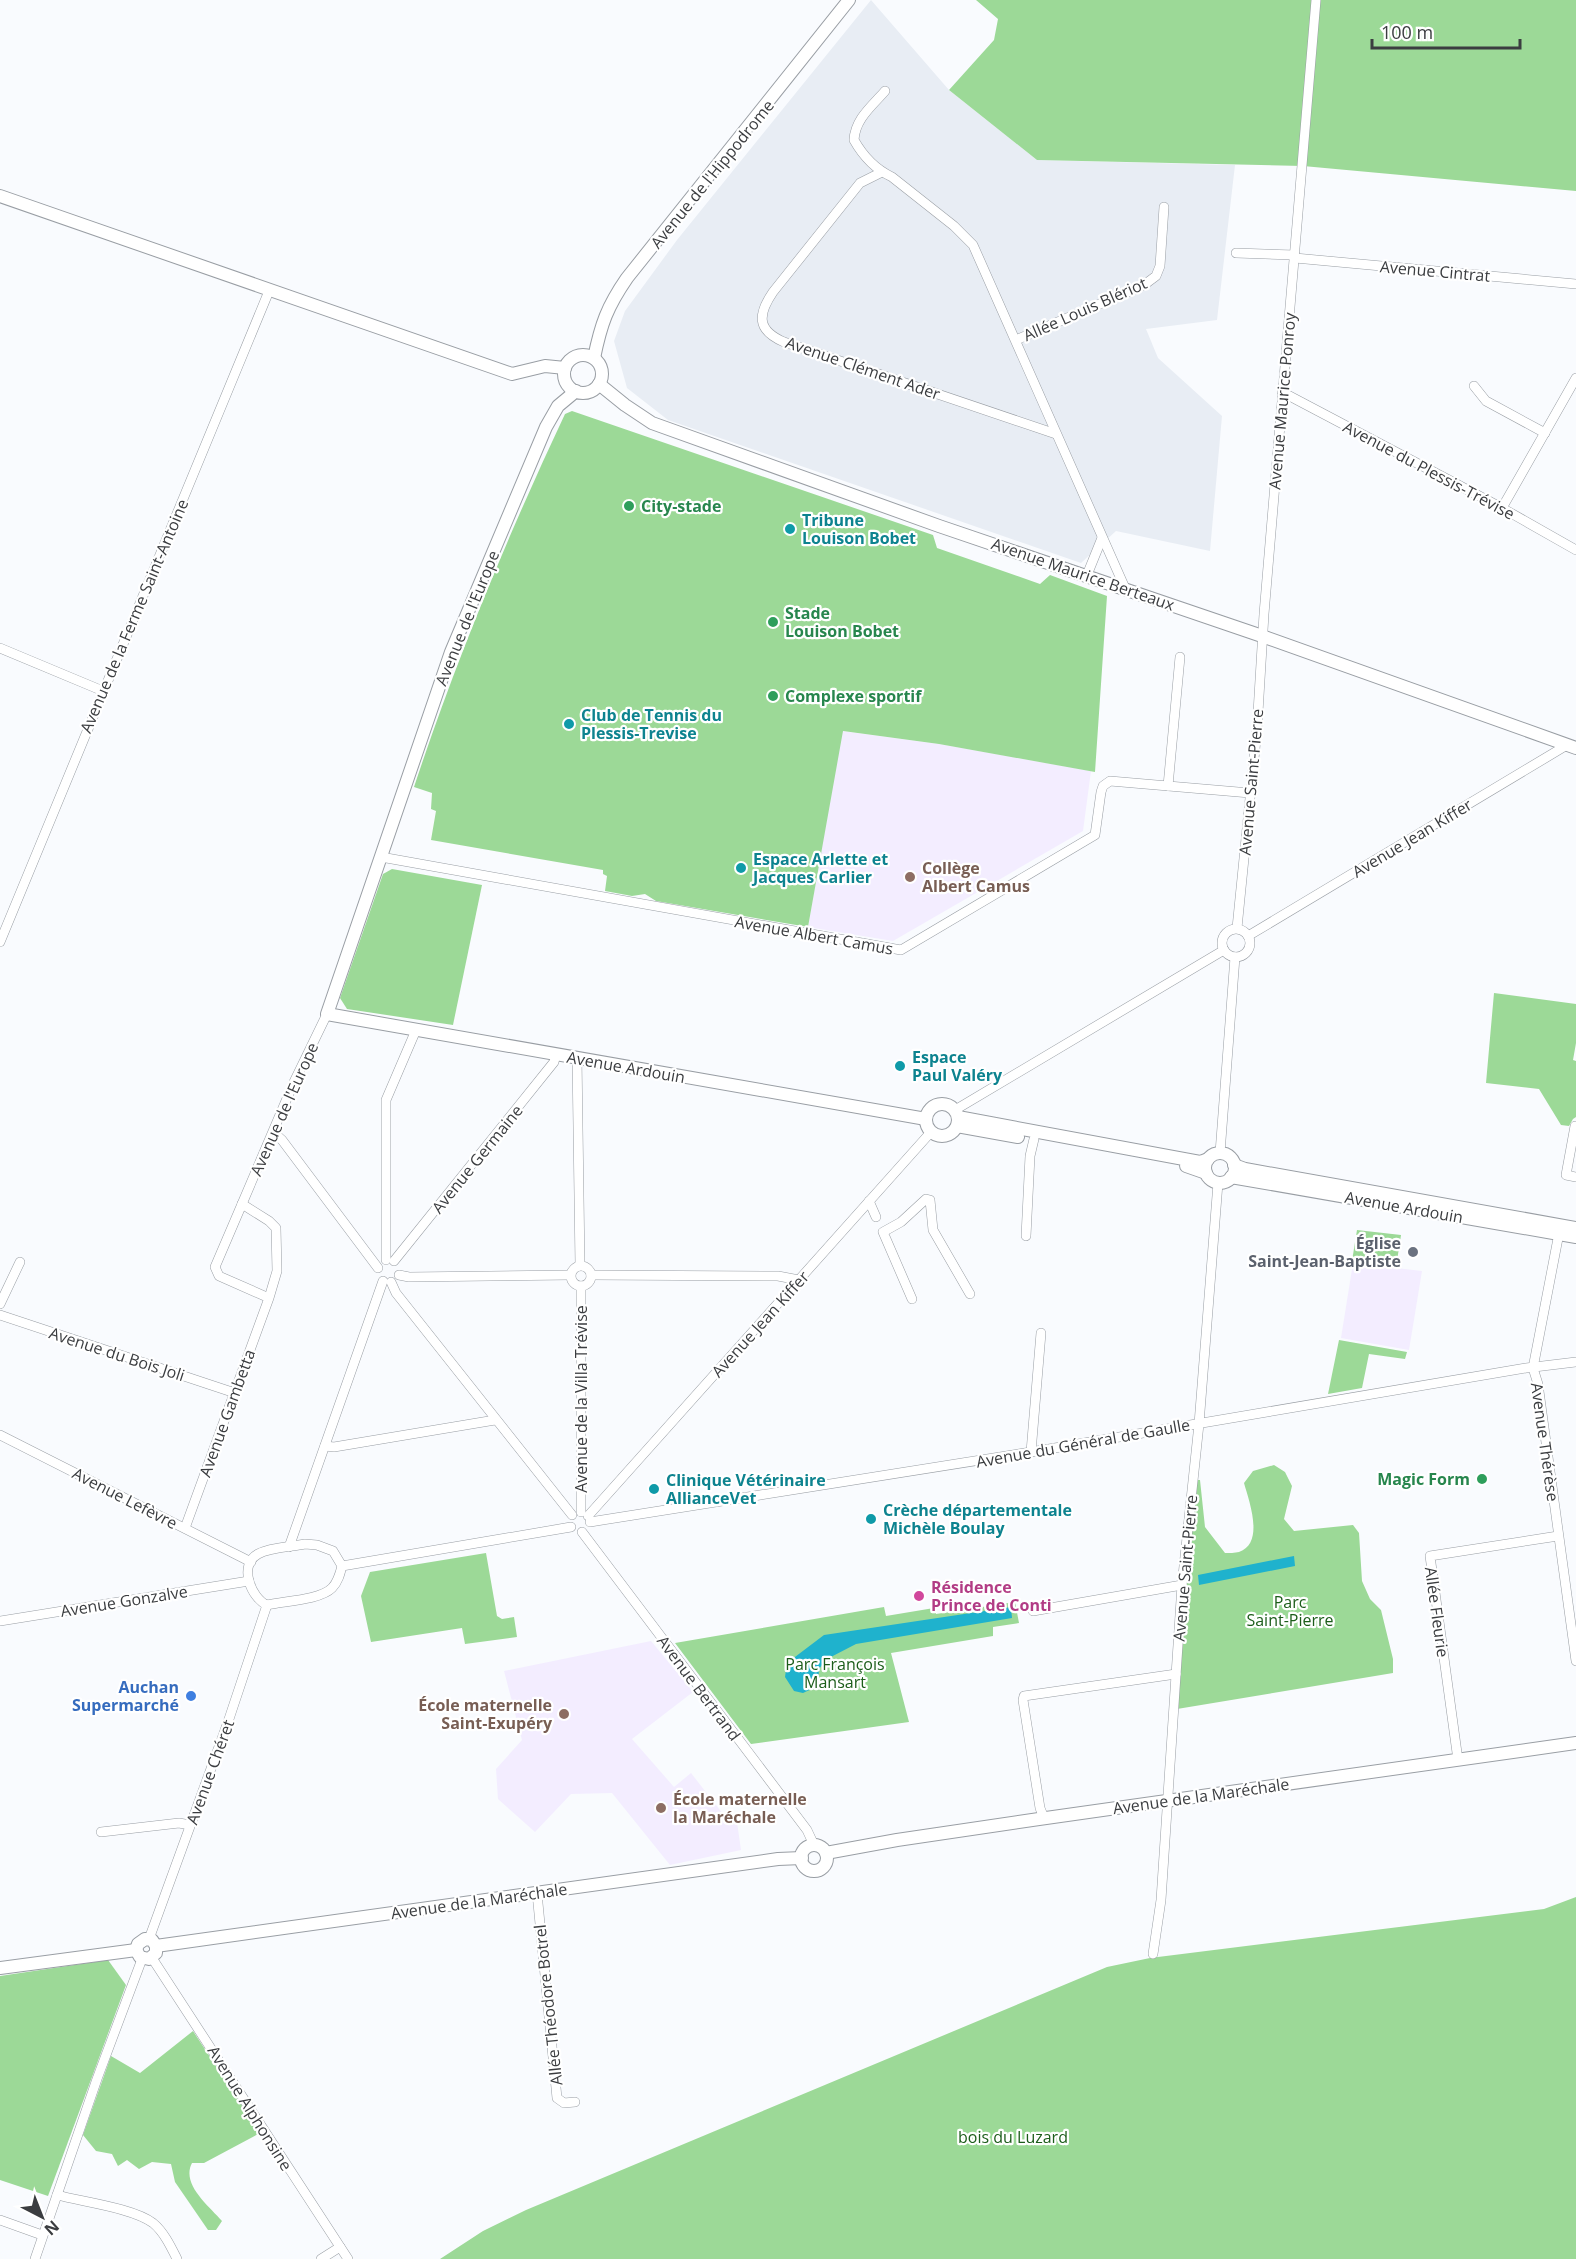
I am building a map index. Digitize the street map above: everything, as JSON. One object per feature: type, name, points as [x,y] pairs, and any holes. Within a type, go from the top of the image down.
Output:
[{"type":"street","name":"Avenue de l'Hippodrome","points":[[594,358],[599,333],[610,304],[627,278],[849,0]]},
{"type":"street","name":"Avenue Maurice Ponroy","points":[[1262,636],[1316,0]]},
{"type":"street","points":[[885,91],[860,119],[855,128],[854,140],[860,150],[882,172],[892,177],[968,238],[978,253],[1125,588]]},
{"type":"street","name":"Avenue Clément Ader","points":[[882,172],[860,183],[772,292],[763,306],[761,317],[769,334],[784,342],[1056,434]]},
{"type":"street","points":[[0,196],[512,374],[545,366],[565,368]]},
{"type":"street","name":"Allée Louis Blériot","points":[[1016,340],[1144,285],[1156,276],[1160,266],[1164,207]]},
{"type":"street","name":"Avenue Cintrat","points":[[1236,253],[1295,256],[1576,284]]},
{"type":"street","name":"Avenue de la Ferme Saint-Antoine","points":[[0,942],[269,291]]},
{"type":"street","points":[[588,355],[594,358],[601,367],[602,378],[599,384],[586,393],[576,391],[567,384],[565,368],[571,358],[588,355]]},
{"type":"street","points":[[1503,508],[1576,378]]},
{"type":"street","name":"Avenue Maurice Berteaux","points":[[599,384],[652,423],[939,526],[1125,588],[1573,745]]},
{"type":"street","points":[[1474,386],[1486,401],[1545,433]]},
{"type":"street","name":"Avenue de l'Europe","points":[[269,1298],[219,1276],[215,1267],[294,1082],[327,1014],[451,652],[546,427],[558,406],[576,391]]},
{"type":"street","name":"Avenue du Plessis-Trévise","points":[[1282,392],[1503,508],[1576,550]]},
{"type":"street","points":[[1087,575],[1102,538]]},
{"type":"street","name":"Avenue Saint-Pierre","points":[[1237,928],[1257,729],[1262,636]]},
{"type":"street","points":[[0,648],[103,691]]},
{"type":"street","points":[[1168,786],[1180,657]]},
{"type":"street","name":"Avenue Jean Kiffer","points":[[1248,936],[1573,745]]},
{"type":"street","name":"Avenue Albert Camus","points":[[381,857],[901,950],[1095,835],[1101,792],[1103,786],[1110,781],[1250,793]]},
{"type":"street","points":[[1237,928],[1248,936],[1250,944],[1244,955],[1235,957],[1224,950],[1222,940],[1224,934],[1229,930],[1237,928]]},
{"type":"street","points":[[957,1118],[1200,1162],[1214,1156],[1229,1157],[1233,1171],[1228,1181],[1218,1183],[1206,1173],[1194,1168],[1034,1139],[957,1118],[947,1104],[937,1104],[929,1110],[926,1119],[931,1132],[945,1136],[954,1130],[957,1118],[1224,950]]},
{"type":"street","points":[[1206,1173],[1206,1163],[1214,1156],[1235,957]]},
{"type":"street","name":"Avenue Ardouin","points":[[327,1014],[926,1119]]},
{"type":"street","points":[[390,1261],[386,1100],[416,1030]]},
{"type":"street","name":"Avenue Germaine","points":[[390,1261],[554,1062],[556,1054]]},
{"type":"street","points":[[577,1058],[580,1265]]},
{"type":"street","points":[[1575,1126],[1566,1175],[1576,1177]]},
{"type":"street","name":"Avenue Jean Kiffer","points":[[587,1517],[931,1132]]},
{"type":"street","points":[[274,1133],[282,1140],[378,1268],[378,1276],[387,1282],[396,1293],[572,1515],[587,1517],[588,1528],[582,1532],[576,1531],[570,1523],[572,1515]]},
{"type":"street","points":[[1026,1236],[1030,1156],[1034,1139]]},
{"type":"street","name":"Avenue Ardouin","points":[[1233,1171],[1245,1169],[1325,1184],[1560,1230],[1576,1237]]},
{"type":"street","name":"Avenue Saint-Pierre","points":[[1153,1954],[1161,1900],[1182,1586],[1199,1424],[1218,1183]]},
{"type":"street","points":[[912,1299],[883,1232],[901,1222],[926,1199],[930,1200],[932,1205],[933,1230],[970,1294]]},
{"type":"street","points":[[869,1201],[876,1217]]},
{"type":"street","name":"Avenue Gambetta","points":[[185,1528],[277,1271],[276,1228],[242,1204]]},
{"type":"street","name":"Avenue Ardouin","points":[[1560,1230],[1576,1228]]},
{"type":"street","name":"Avenue Thérèse","points":[[1560,1230],[1533,1368],[1538,1384],[1576,1661]]},
{"type":"street","points":[[378,1268],[390,1261]]},
{"type":"street","points":[[390,1261],[399,1267],[399,1275]]},
{"type":"street","points":[[0,1304],[20,1262]]},
{"type":"street","points":[[580,1265],[586,1266],[591,1275],[590,1281],[581,1286],[572,1281],[570,1275],[572,1270],[580,1265]]},
{"type":"street","points":[[289,1547],[387,1282],[399,1275],[409,1277],[570,1275]]},
{"type":"street","points":[[591,1275],[778,1276],[799,1280]]},
{"type":"street","name":"Avenue de la Villa Trévise","points":[[581,1286],[587,1517]]},
{"type":"street","name":"Avenue du Bois Joli","points":[[0,1315],[234,1393]]},
{"type":"street","points":[[1031,1452],[1041,1333]]},
{"type":"street","name":"Avenue du Général de Gaulle","points":[[587,1517],[1031,1452],[1576,1362]]},
{"type":"street","points":[[325,1446],[334,1447],[495,1420]]},
{"type":"street","name":"Avenue Lefèvre","points":[[0,1436],[251,1562]]},
{"type":"street","points":[[342,1566],[572,1527]]},
{"type":"street","name":"Avenue Bertrand","points":[[582,1532],[807,1830],[814,1845]]},
{"type":"street","name":"Allée Fleurie","points":[[1458,1760],[1430,1557],[1558,1536]]},
{"type":"street","points":[[310,1545],[333,1551],[342,1566],[338,1579],[331,1588],[319,1595],[267,1605],[260,1602],[254,1595],[249,1581],[251,1562],[257,1554],[289,1547],[310,1545]]},
{"type":"street","name":"Avenue Gonzalve","points":[[0,1621],[249,1581]]},
{"type":"street","points":[[1034,1611],[1182,1586]]},
{"type":"street","name":"Avenue Chéret","points":[[35,2259],[228,1722],[267,1605]]},
{"type":"street","points":[[1044,1818],[1040,1808],[1026,1722],[1024,1695],[1176,1674]]},
{"type":"street","name":"Avenue de la Maréchale","points":[[826,1853],[1044,1818],[1576,1743]]},
{"type":"street","points":[[100,1832],[179,1824],[190,1825]]},
{"type":"street","points":[[814,1845],[821,1847],[826,1853],[826,1863],[818,1870],[807,1868],[802,1858],[807,1848],[814,1845]]},
{"type":"street","name":"Avenue de la Maréchale","points":[[0,1968],[147,1950],[778,1859],[802,1858]]},
{"type":"street","name":"Allée Théodore Botrel","points":[[537,1893],[557,2098],[564,2103],[575,2102]]},
{"type":"street","name":"Avenue Alphonsine","points":[[147,1950],[348,2259]]},
{"type":"street","points":[[57,2195],[142,2216],[155,2225],[177,2259]]},
{"type":"street","points":[[0,2220],[42,2235]]},
{"type":"street","points":[[321,2259],[340,2247]]},
{"type":"shaded area","points":[[871,0],[949,90],[1037,160],[1235,165],[1217,320],[1146,329],[1158,358],[1222,416],[1210,551],[1116,531],[1081,563],[668,420],[627,388],[614,341],[625,311],[677,240]]},
{"type":"shaded area","name":"Collège Albert Camus","points":[[842,731],[939,744],[1091,771],[1083,831],[893,941],[808,927]]},
{"type":"shaded area","points":[[1353,1263],[1422,1271],[1409,1350],[1341,1338]]},
{"type":"shaded area","points":[[651,1641],[693,1692],[632,1739],[674,1787],[691,1773],[723,1814],[737,1822],[741,1850],[670,1865],[612,1793],[571,1794],[535,1832],[498,1799],[496,1769],[522,1740],[504,1671]]},
{"type":"green space","points":[[976,0],[1576,0],[1576,191],[1303,166],[1037,160],[949,90],[994,40],[998,19]]},
{"type":"green space","name":"Complexe sportif","points":[[572,411],[933,535],[937,548],[1040,584],[1050,575],[1107,596],[1095,772],[939,744],[843,731],[808,927],[656,901],[645,894],[632,896],[605,891],[607,876],[603,874],[603,870],[431,840],[436,811],[431,809],[432,793],[414,787],[447,692],[503,552],[565,414]]},
{"type":"green space","points":[[392,869],[482,885],[453,1025],[347,1009],[340,998],[383,874]]},
{"type":"green space","points":[[1494,993],[1576,1004],[1576,1043],[1573,1060],[1576,1061],[1576,1117],[1569,1126],[1561,1125],[1539,1089],[1486,1083]]},
{"type":"green space","points":[[1357,1230],[1401,1235],[1396,1267],[1352,1261]]},
{"type":"green space","points":[[1339,1340],[1407,1352],[1405,1359],[1369,1354],[1362,1388],[1328,1394]]},
{"type":"green space","name":"Parc Saint-Pierre","points":[[1274,1465],[1285,1472],[1292,1486],[1284,1519],[1294,1531],[1353,1525],[1359,1533],[1362,1581],[1370,1599],[1381,1610],[1393,1659],[1393,1673],[1177,1709],[1194,1480],[1200,1480],[1205,1527],[1225,1553],[1239,1552],[1247,1547],[1253,1531],[1251,1510],[1244,1483],[1253,1471]]},
{"type":"green space","points":[[486,1553],[497,1616],[502,1619],[514,1617],[517,1637],[465,1644],[462,1628],[371,1642],[361,1596],[370,1572]]},
{"type":"green space","name":"Parc François Mansart","points":[[1015,1602],[1019,1623],[993,1627],[993,1636],[891,1653],[909,1722],[751,1744],[675,1643],[884,1607],[886,1616],[934,1608],[936,1614]]},
{"type":"green space","name":"bois du Luzard","points":[[1576,1897],[1576,2259],[440,2259],[483,2231],[526,2210],[1107,1967],[1150,1958],[1544,1909]]},
{"type":"green space","points":[[108,1960],[126,1985],[48,2196],[0,2180],[0,1976]]},
{"type":"green space","points":[[193,2031],[260,2133],[204,2163],[192,2163],[190,2179],[193,2186],[203,2201],[222,2221],[216,2230],[208,2230],[175,2182],[171,2164],[152,2162],[139,2169],[127,2160],[118,2166],[112,2154],[96,2151],[83,2135],[111,2056],[140,2073]]},
{"type":"water","points":[[1294,1556],[1295,1566],[1199,1585],[1198,1575]]},
{"type":"water","points":[[1011,1607],[1012,1618],[856,1644],[827,1659],[819,1669],[818,1686],[803,1693],[794,1691],[785,1677],[787,1663],[824,1635]]},
{"type":"place","name":"City-stade","points":[[629,506]]},
{"type":"place","name":"Tribune Louison Bobet","points":[[790,529]]},
{"type":"place","name":"Stade Louison Bobet","points":[[773,622]]},
{"type":"place","name":"Complexe sportif","points":[[773,696]]},
{"type":"place","name":"Club de Tennis du Plessis-Trevise","points":[[569,724]]},
{"type":"place","name":"Espace Arlette et Jacques Carlier","points":[[741,868]]},
{"type":"place","name":"Collège Albert Camus","points":[[910,877]]},
{"type":"place","name":"Espace Paul Valéry","points":[[900,1066]]},
{"type":"place","name":"Église Saint-Jean-Baptiste","points":[[1413,1252]]},
{"type":"place","name":"Magic Form","points":[[1482,1479]]},
{"type":"place","name":"Clinique Vétérinaire AllianceVet","points":[[654,1489]]},
{"type":"place","name":"Crèche départementale Michèle Boulay","points":[[871,1519]]},
{"type":"place","name":"Résidence Prince de Conti","points":[[919,1596]]},
{"type":"place","name":"Auchan Supermarché","points":[[191,1696]]},
{"type":"place","name":"École maternelle Saint-Exupéry","points":[[564,1714]]},
{"type":"place","name":"École maternelle la Maréchale","points":[[661,1808]]}]
